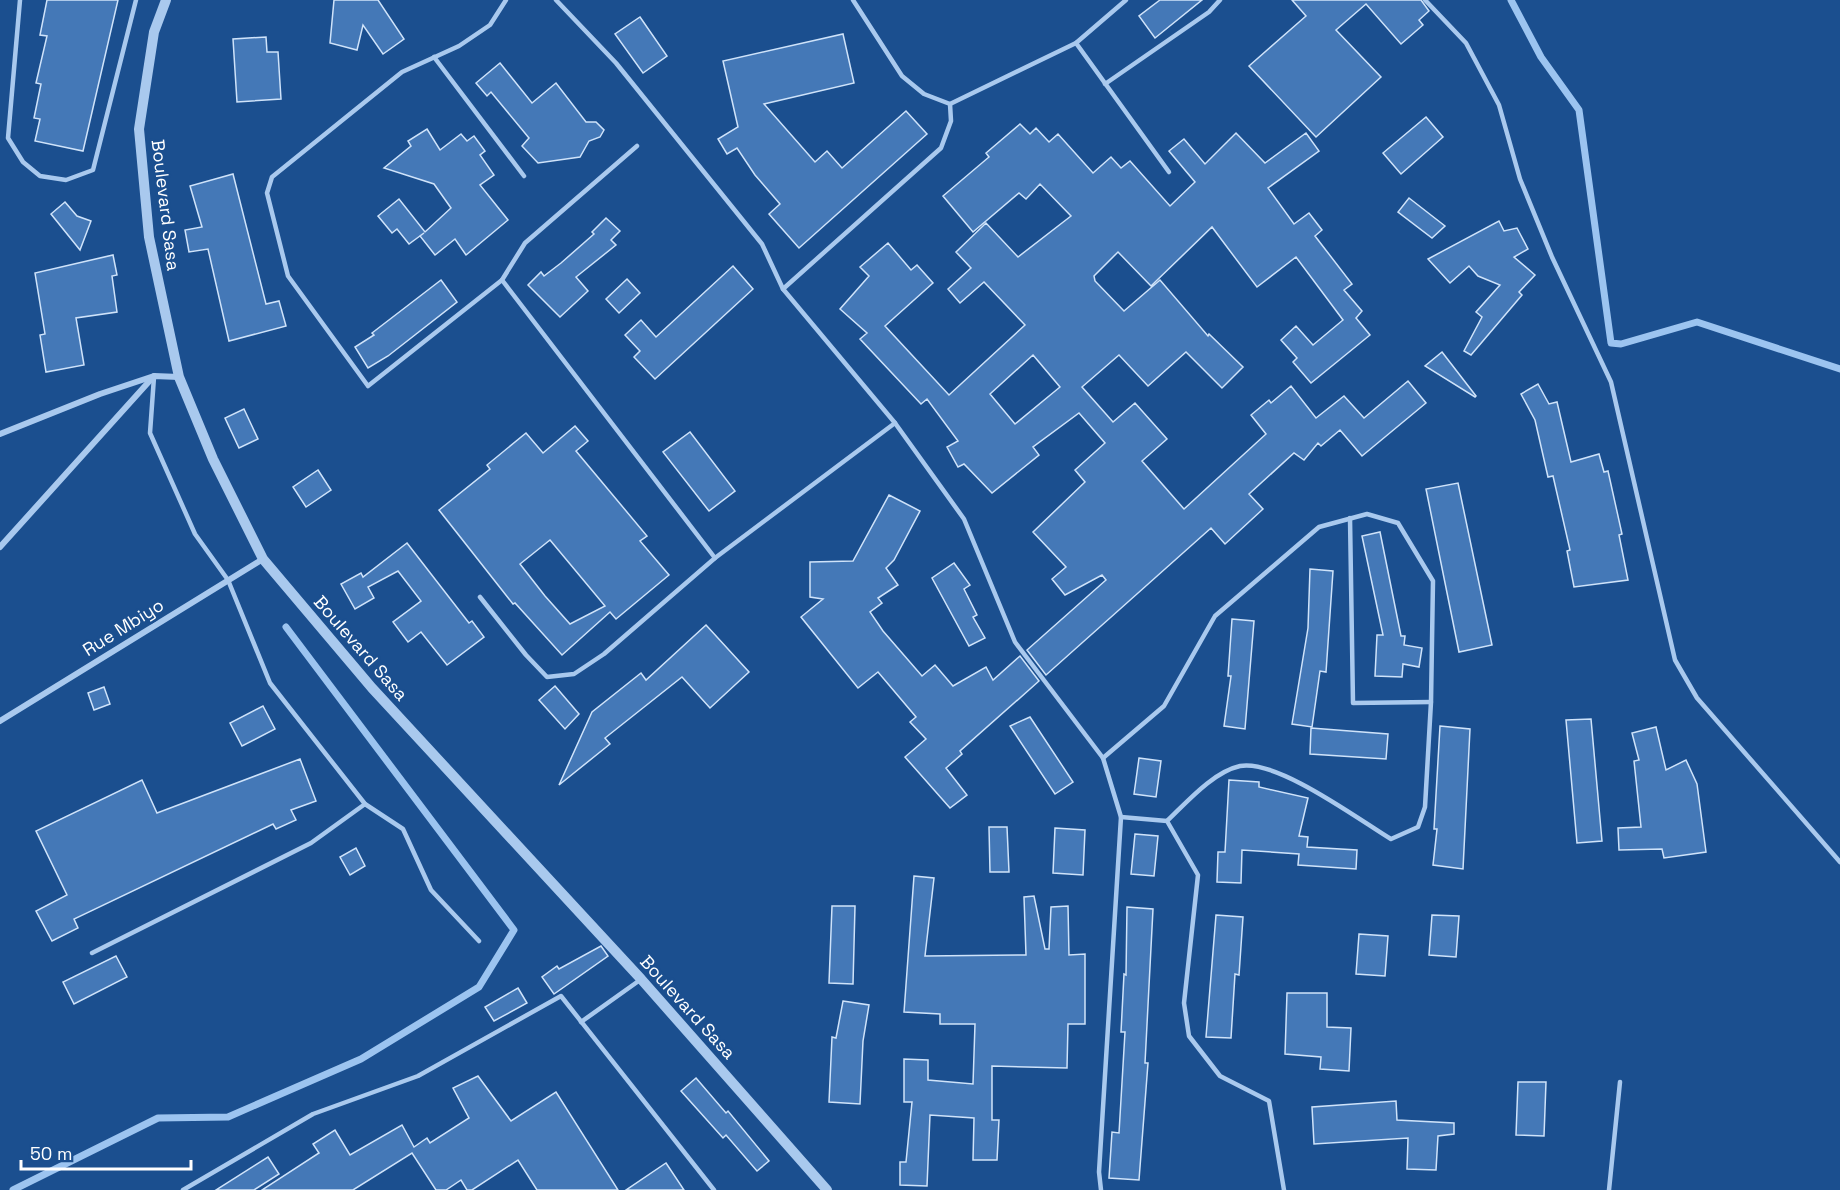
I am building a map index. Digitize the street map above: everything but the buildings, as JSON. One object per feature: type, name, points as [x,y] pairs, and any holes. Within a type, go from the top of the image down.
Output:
[{"type":"street","name":"Boulevard Sasa","points":[[166,0],[154,32],[139,129],[149,237],[180,377],[213,459],[263,559],[372,688],[641,979],[828,1190]]},
{"type":"street","points":[[0,547],[154,376]]},
{"type":"street","points":[[0,434],[100,394],[154,376],[180,377]]},
{"type":"street","name":"Rue Mbiyo","points":[[0,721],[263,559]]},
{"type":"lane","points":[[20,0],[8,138],[23,162],[40,176],[66,180],[93,170],[136,0]]},
{"type":"lane","points":[[506,0],[490,25],[459,46],[402,72],[272,177],[267,193],[288,276],[368,386],[502,280],[525,243],[637,146]]},
{"type":"lane","points":[[556,0],[616,63],[762,244],[783,289],[895,423],[964,519],[1015,642],[1103,758],[1121,817],[1099,1172],[1101,1190]]},
{"type":"lane","points":[[852,0],[902,76],[924,94],[950,104],[1076,43],[1126,0]]},
{"type":"lane","points":[[1106,84],[1209,12],[1220,0]]},
{"type":"lane","points":[[1425,0],[1466,44],[1499,105],[1520,179],[1552,257],[1611,382],[1675,660],[1697,698],[1840,862]]},
{"type":"lane","points":[[1076,43],[1168,172]]},
{"type":"lane","points":[[434,57],[524,176]]},
{"type":"lane","points":[[783,289],[941,148],[951,122],[950,104]]},
{"type":"lane","points":[[502,280],[715,558]]},
{"type":"lane","points":[[154,376],[150,433],[195,534],[228,580],[270,683],[365,804],[403,829],[431,890],[479,941]]},
{"type":"lane","points":[[480,597],[526,656],[547,677],[574,674],[604,654],[715,558],[895,423]]},
{"type":"lane","points":[[1103,758],[1164,706],[1215,616],[1319,527],[1367,514],[1398,523],[1433,581],[1431,702],[1425,807],[1418,827],[1391,839],[1282,772],[1241,766],[1205,784],[1167,821],[1121,817]]},
{"type":"lane","points":[[1350,518],[1353,703],[1431,702]]},
{"type":"lane","points":[[92,953],[311,843],[365,804]]},
{"type":"lane","points":[[1167,821],[1198,875],[1184,1003],[1190,1036],[1220,1076],[1269,1101],[1284,1190]]},
{"type":"lane","points":[[581,1022],[641,979]]},
{"type":"lane","points":[[183,1190],[313,1114],[418,1076],[561,996],[714,1190]]},
{"type":"lane","points":[[1609,1190],[1620,1082]]},
{"type":"waterway","points":[[1511,0],[1541,57],[1579,110],[1611,343],[1621,344],[1697,322],[1840,369]]},
{"type":"waterway","points":[[13,1190],[158,1118],[228,1117],[361,1059],[479,987],[514,930],[286,627]]}]
